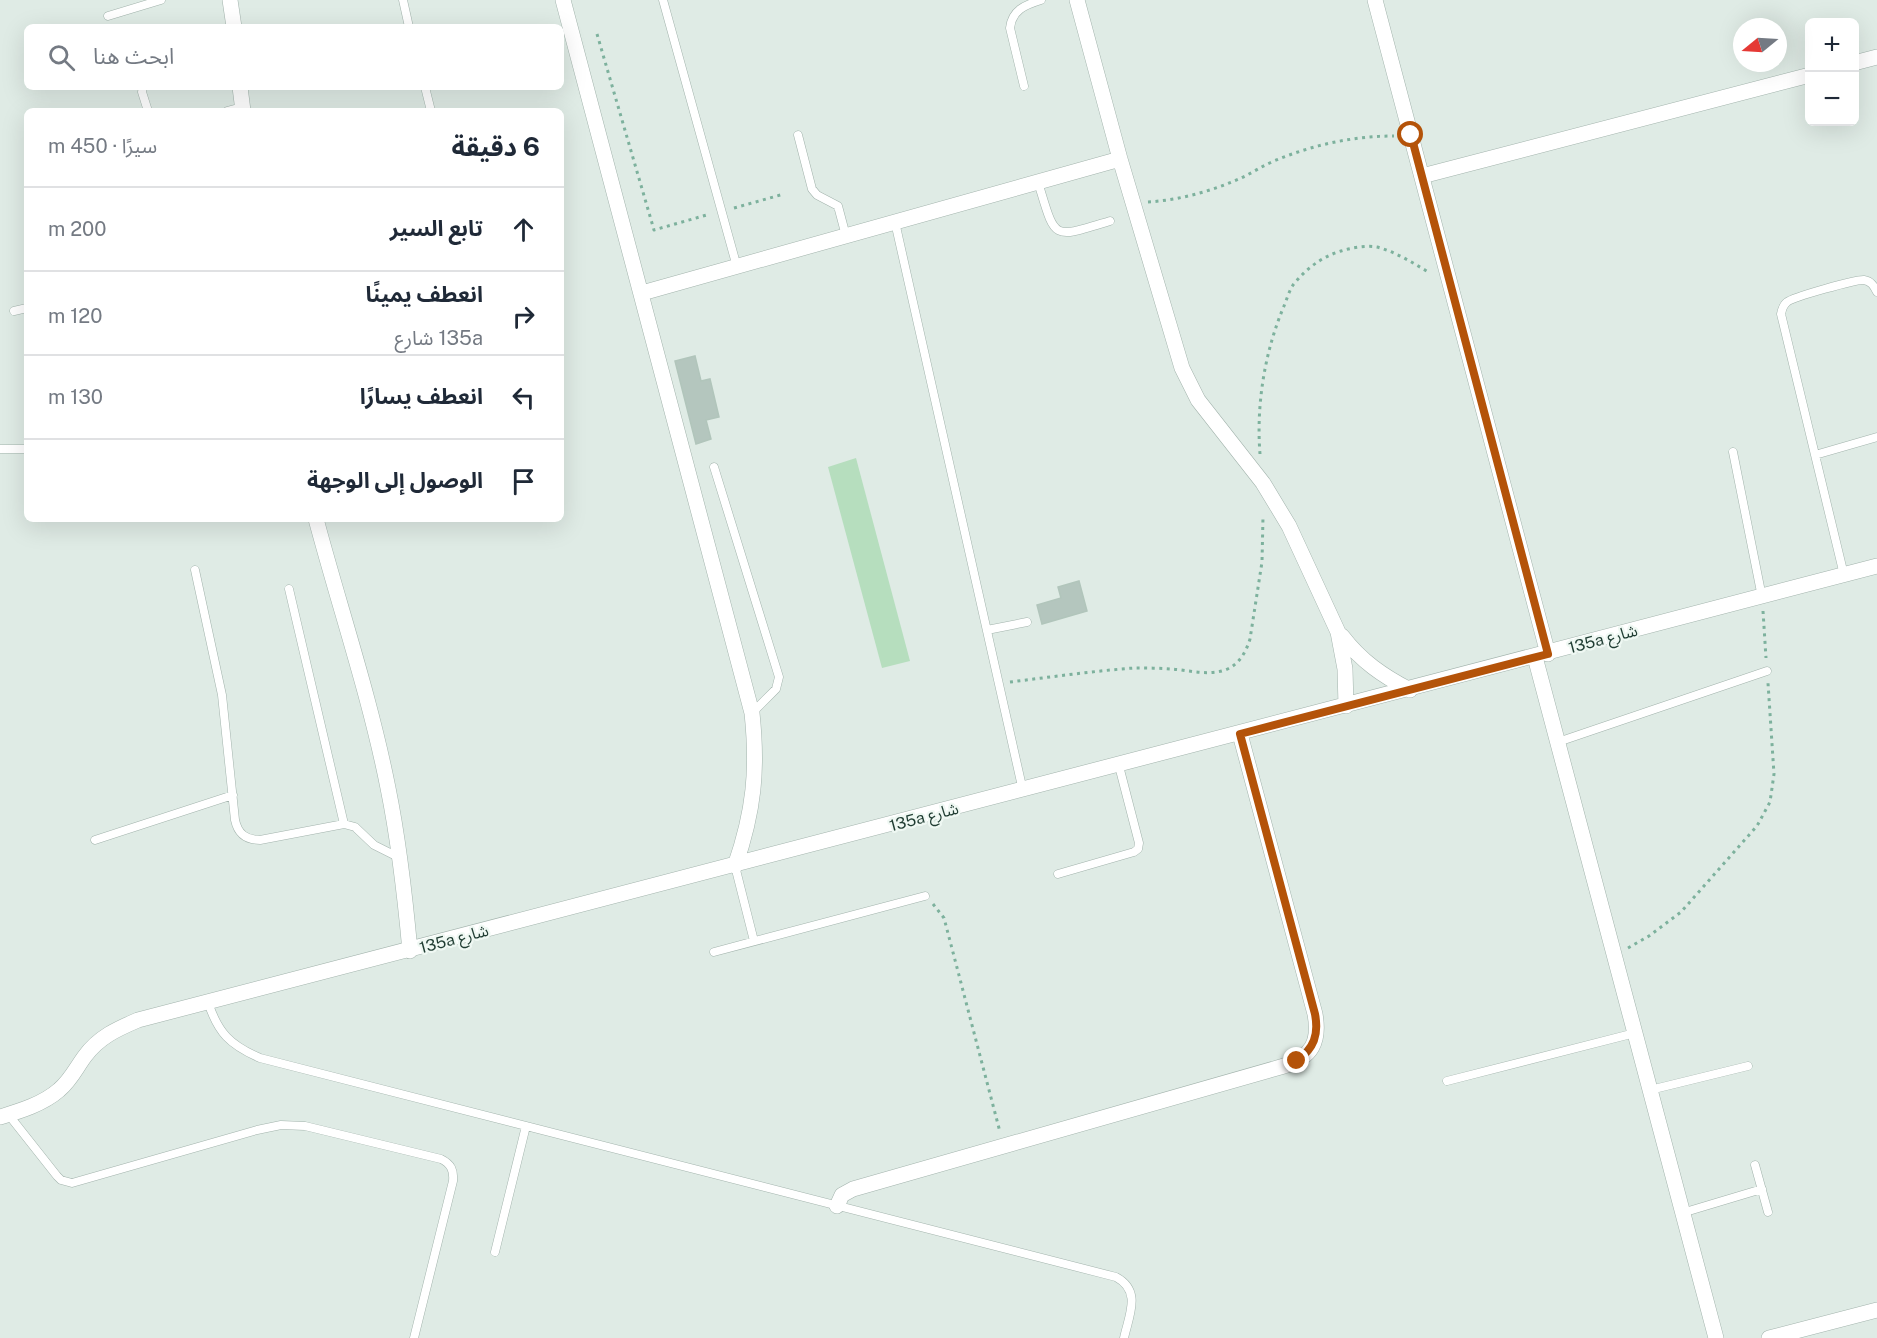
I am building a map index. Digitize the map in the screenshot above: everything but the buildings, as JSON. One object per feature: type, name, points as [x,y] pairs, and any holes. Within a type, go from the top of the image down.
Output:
[{"type":"street","points":[[230,0],[234,24]]},
{"type":"street","points":[[563,0],[752,713],[756,752],[754,791],[747,833],[735,866]]},
{"type":"street","points":[[1077,0],[1132,202],[1182,368],[1198,400],[1263,483],[1289,526],[1338,632],[1352,650],[1370,666],[1410,690]]},
{"type":"street","points":[[1375,0],[1422,176],[1541,656],[1558,742],[1716,1338]]},
{"type":"street","points":[[1859,62],[1877,57]]},
{"type":"street","points":[[1422,176],[1805,76]]},
{"type":"street","points":[[240,90],[242,108]]},
{"type":"street","points":[[642,293],[1120,159]]},
{"type":"street","points":[[317,522],[376,735],[388,788],[400,858],[410,951]]},
{"type":"street","name":"135a شارع","points":[[4,1116],[41,1102],[59,1090],[74,1075],[84,1056],[98,1041],[114,1029],[138,1020],[1541,656],[1877,566]]},
{"type":"street","points":[[1338,632],[1345,669],[1346,706]]},
{"type":"street","points":[[837,1206],[842,1195],[847,1191],[1297,1061],[1308,1053],[1315,1041],[1318,1027],[1240,734]]},
{"type":"street","points":[[1769,1338],[1877,1310]]},
{"type":"lane","points":[[108,16],[161,0]]},
{"type":"lane","points":[[403,0],[409,24]]},
{"type":"lane","points":[[663,0],[737,267]]},
{"type":"lane","points":[[1024,86],[1010,28],[1011,19],[1023,6],[1041,0]]},
{"type":"lane","points":[[142,90],[147,108]]},
{"type":"lane","points":[[426,90],[430,108]]},
{"type":"lane","points":[[798,135],[812,189],[817,195],[837,206],[846,236]]},
{"type":"lane","points":[[1038,182],[1050,220],[1059,232],[1066,234],[1110,221]]},
{"type":"lane","points":[[895,222],[1023,791]]},
{"type":"lane","points":[[1844,575],[1781,321],[1782,308],[1791,300],[1857,280],[1868,281],[1877,292]]},
{"type":"lane","points":[[14,311],[24,309]]},
{"type":"lane","points":[[1815,455],[1877,437]]},
{"type":"lane","points":[[0,449],[24,449]]},
{"type":"lane","points":[[1733,453],[1762,597]]},
{"type":"lane","points":[[714,467],[779,677],[776,689],[752,713]]},
{"type":"lane","points":[[195,570],[220,682],[237,827],[246,838],[252,840],[344,824],[355,828],[387,853],[400,858]]},
{"type":"lane","points":[[290,588],[344,824]]},
{"type":"lane","points":[[987,630],[1027,622]]},
{"type":"lane","points":[[1558,742],[1767,671]]},
{"type":"lane","points":[[1058,874],[1138,849],[1119,766]]},
{"type":"lane","points":[[95,840],[233,795]]},
{"type":"lane","points":[[735,866],[754,941]]},
{"type":"lane","points":[[714,952],[925,896]]},
{"type":"lane","points":[[208,1002],[214,1021],[226,1038],[242,1050],[260,1058],[1116,1277],[1130,1288],[1132,1297],[1124,1338]]},
{"type":"lane","points":[[1447,1081],[1635,1033]]},
{"type":"lane","points":[[1650,1090],[1748,1066]]},
{"type":"lane","points":[[4,1116],[57,1176],[66,1182],[78,1182],[281,1125],[305,1126],[448,1162],[454,1174],[453,1181],[414,1338]]},
{"type":"lane","points":[[495,1252],[526,1126]]},
{"type":"lane","points":[[1755,1166],[1768,1212]]},
{"type":"lane","points":[[1682,1213],[1762,1189]]},
{"type":"path","points":[[597,34],[654,230],[784,194]]},
{"type":"path","points":[[1132,202],[1170,199],[1216,188],[1306,149],[1376,136],[1411,135]]},
{"type":"path","points":[[1614,954],[1649,936],[1681,912],[1765,814],[1774,788],[1774,774],[1762,597]]},
{"type":"path","points":[[925,896],[945,918],[1004,1146]]},
{"type":"green space","points":[[856,458],[910,661],[882,668],[828,467]]},
{"type":"route","points":[[1297,1061],[1308,1053],[1315,1041],[1318,1027],[1240,734],[1548,654],[1411,135]]}]
